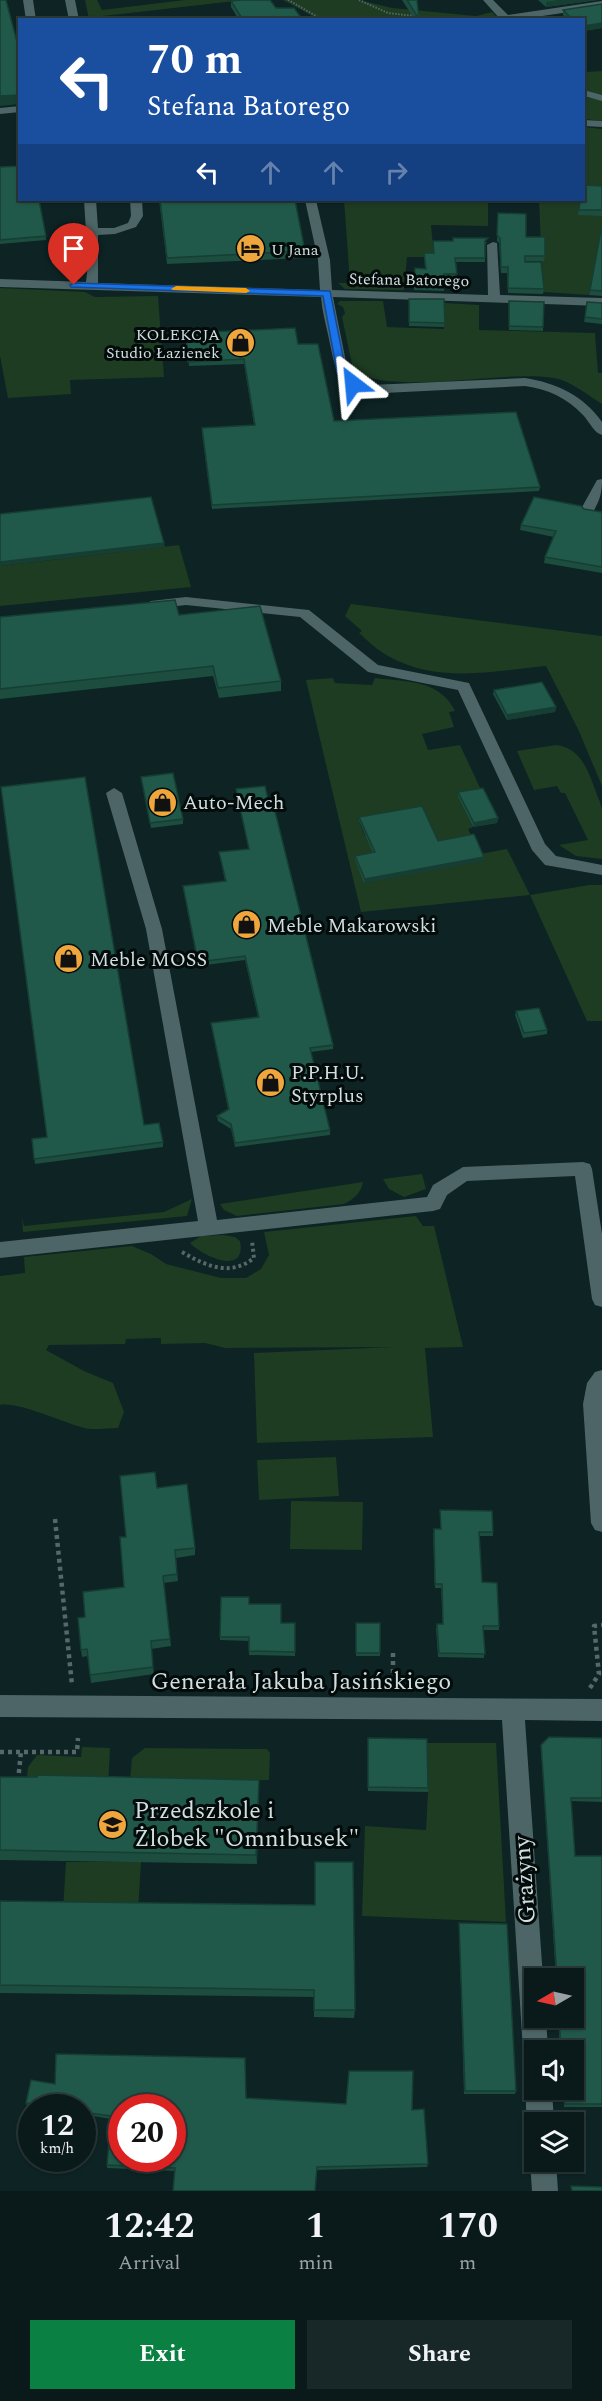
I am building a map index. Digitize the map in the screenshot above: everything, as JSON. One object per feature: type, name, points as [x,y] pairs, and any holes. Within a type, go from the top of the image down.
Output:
[{"type":"street","points":[[28,0],[31,18]]},
{"type":"street","points":[[70,0],[74,18]]},
{"type":"street","points":[[488,0],[505,18]]},
{"type":"street","points":[[512,18],[602,4]]},
{"type":"street","points":[[585,93],[602,98]]},
{"type":"street","points":[[0,111],[18,109]]},
{"type":"street","points":[[585,123],[602,124]]},
{"type":"street","points":[[90,201],[94,264],[92,286]]},
{"type":"street","points":[[92,232],[115,231],[132,225],[137,216],[136,201]]},
{"type":"street","points":[[310,201],[324,260],[327,293],[345,379],[364,389],[542,383],[559,389],[571,398],[593,416],[602,431]]},
{"type":"street","points":[[493,245],[494,297]]},
{"type":"street","name":"Stefana Batorego","points":[[0,283],[602,302]]},
{"type":"street","points":[[588,509],[602,483]]},
{"type":"street","points":[[139,606],[186,601],[304,613],[373,669],[464,686],[538,846],[551,861],[602,870]]},
{"type":"street","points":[[114,793],[154,929],[209,1228]]},
{"type":"street","points":[[0,1250],[433,1204],[440,1190],[463,1174],[583,1169],[602,1299]]},
{"type":"street","points":[[602,1378],[594,1389],[593,1404],[602,1523]]},
{"type":"street","name":"Generała Jakuba Jasińskiego","points":[[0,1706],[602,1710]]},
{"type":"street","name":"Grażyny","points":[[513,1710],[535,2040]]},
{"type":"street","points":[[544,2172],[545,2191]]},
{"type":"path","points":[[288,0],[320,18]]},
{"type":"path","points":[[359,0],[388,13],[430,18]]},
{"type":"path","points":[[153,1234],[198,1262],[222,1270],[245,1267],[254,1258],[255,1247],[250,1234],[240,1225]]},
{"type":"path","points":[[55,1519],[73,1692]]},
{"type":"path","points":[[586,1692],[599,1674],[594,1626],[602,1625]]},
{"type":"path","points":[[393,1653],[394,1694]]},
{"type":"path","points":[[0,1752],[77,1752],[78,1738]]},
{"type":"path","points":[[18,1787],[21,1752]]},
{"type":"green space","points":[[85,0],[97,0],[102,10],[185,0],[244,0],[103,16],[103,18],[89,18]]},
{"type":"green space","points":[[283,0],[359,0],[392,8],[476,16],[492,12],[498,18],[316,18]]},
{"type":"green space","points":[[585,70],[586,72],[602,71],[602,95],[585,90]]},
{"type":"green space","points":[[585,97],[602,100],[602,121],[585,119]]},
{"type":"green space","points":[[585,127],[602,129],[602,229],[589,295],[543,292],[539,201],[585,201]]},
{"type":"green space","points":[[344,201],[488,201],[488,226],[431,225],[434,257],[407,257],[404,290],[345,289],[338,283],[350,283]]},
{"type":"green space","points":[[0,288],[85,292],[95,297],[158,296],[164,377],[70,380],[71,394],[8,398],[0,356]]},
{"type":"green space","points":[[340,301],[383,301],[387,327],[444,329],[444,303],[479,305],[479,330],[595,333],[598,373],[602,373],[602,404],[573,385],[554,378],[533,376],[419,382],[369,377],[353,369],[342,317],[345,313],[343,307],[337,304]]},
{"type":"green space","points":[[179,545],[191,587],[0,606],[0,566]]},
{"type":"green space","points":[[351,604],[602,636],[602,786],[578,729],[546,666],[446,673],[407,665],[384,654],[359,633],[362,631],[345,616]]},
{"type":"green space","points":[[333,678],[335,683],[372,685],[375,678],[410,682],[421,684],[440,693],[455,711],[449,712],[454,727],[422,734],[428,750],[460,745],[482,792],[458,797],[473,827],[468,829],[473,839],[387,855],[359,821],[364,834],[381,856],[364,883],[484,861],[480,854],[507,849],[530,895],[361,912],[306,680]]},
{"type":"green space","points":[[556,745],[566,747],[580,758],[600,802],[602,859],[576,856],[559,845],[588,840],[565,793],[561,793],[557,786],[534,790],[517,751]]},
{"type":"green space","points":[[602,885],[602,1021],[587,1021],[530,895]]},
{"type":"green space","points":[[422,1174],[426,1189],[404,1197],[389,1189],[383,1179]]},
{"type":"green space","points":[[363,1182],[356,1195],[344,1204],[237,1216],[224,1210],[220,1204]]},
{"type":"green space","points":[[192,1199],[187,1216],[23,1232],[22,1218],[24,1226],[164,1212]]},
{"type":"green space","points":[[416,1216],[423,1226],[434,1226],[463,1347],[425,1348],[433,1437],[257,1443],[254,1353],[393,1347],[225,1348],[205,1343],[161,1344],[161,1338],[126,1339],[125,1344],[49,1345],[46,1350],[84,1371],[113,1383],[124,1412],[118,1428],[85,1428],[17,1406],[0,1405],[0,1276],[25,1273],[24,1257],[132,1246],[151,1254],[166,1264],[221,1278],[246,1278],[261,1269],[269,1255],[264,1232]]},
{"type":"green space","points":[[201,1236],[235,1237],[240,1241],[240,1252],[237,1258],[230,1261],[213,1258],[190,1243]]},
{"type":"green space","points":[[336,1457],[339,1496],[259,1500],[257,1460]]},
{"type":"green space","points":[[291,1501],[363,1502],[362,1550],[290,1549]]},
{"type":"green space","points":[[427,1743],[496,1743],[506,1922],[362,1916],[365,1826],[426,1830]]},
{"type":"green space","points":[[82,1747],[110,1748],[108,1788],[26,1787],[28,1767],[37,1755],[81,1757]]},
{"type":"green space","points":[[145,1748],[267,1749],[270,1753],[269,1780],[130,1781],[132,1758]]},
{"type":"green space","points":[[66,1862],[141,1862],[138,1911],[63,1910]]},
{"type":"building","points":[[0,0],[6,0],[18,45],[18,95],[0,96]]},
{"type":"building","points":[[270,0],[276,8],[294,8],[302,18],[242,18],[231,1]]},
{"type":"building","points":[[407,0],[417,0],[418,18]]},
{"type":"building","points":[[602,4],[602,23],[585,26],[585,18],[571,18],[563,10]]},
{"type":"building","points":[[18,166],[18,201],[39,201],[46,236],[0,240],[0,167]]},
{"type":"building","points":[[585,185],[602,186],[602,210],[579,210],[580,201],[585,201]]},
{"type":"building","points":[[160,201],[295,201],[305,251],[167,258]]},
{"type":"building","points":[[498,213],[526,214],[526,237],[545,237],[545,256],[525,256],[525,262],[541,262],[544,289],[508,288],[508,267],[501,267],[500,238],[497,235]]},
{"type":"building","points":[[602,225],[602,291],[590,290]]},
{"type":"building","points":[[453,238],[488,238],[485,241],[485,258],[455,258],[457,274],[444,274],[444,287],[414,286],[415,268],[426,269],[424,253],[434,253],[433,241],[453,241]]},
{"type":"building","points":[[409,299],[444,299],[445,323],[409,322]]},
{"type":"building","points":[[509,301],[544,302],[543,327],[509,326]]},
{"type":"building","points":[[587,302],[602,303],[602,319],[585,317]]},
{"type":"building","points":[[295,328],[298,344],[318,344],[334,421],[516,412],[540,487],[212,505],[202,428],[255,425],[244,359],[188,362],[186,333]]},
{"type":"building","points":[[151,497],[164,543],[0,562],[0,514]]},
{"type":"building","points":[[534,497],[602,512],[602,567],[545,557],[556,531],[521,525]]},
{"type":"building","points":[[175,600],[179,615],[260,606],[281,681],[218,688],[213,666],[0,689],[0,617]]},
{"type":"building","points":[[542,682],[556,707],[507,715],[494,690]]},
{"type":"building","name":"Auto-Mech","points":[[173,773],[183,819],[150,823],[141,777]]},
{"type":"building","name":"Meble MOSS","points":[[85,777],[144,1125],[159,1123],[163,1142],[34,1159],[32,1139],[47,1137],[1,787]]},
{"type":"building","points":[[265,786],[268,799],[272,799],[333,1045],[310,1048],[330,1130],[235,1143],[231,1124],[217,1116],[229,1109],[211,1023],[259,1017],[245,956],[198,962],[183,886],[226,881],[219,852],[249,849],[236,789]]},
{"type":"building","points":[[483,788],[498,818],[474,823],[458,792]]},
{"type":"building","points":[[422,806],[438,841],[474,834],[484,857],[365,879],[355,856],[375,852],[359,817]]},
{"type":"building","points":[[539,1008],[547,1030],[524,1033],[516,1011]]},
{"type":"building","points":[[155,1472],[157,1488],[187,1484],[195,1548],[175,1550],[177,1574],[163,1576],[170,1639],[151,1641],[153,1667],[90,1675],[87,1649],[81,1650],[78,1618],[85,1617],[83,1592],[124,1587],[120,1537],[126,1537],[120,1476]]},
{"type":"building","points":[[440,1510],[492,1511],[493,1532],[479,1532],[482,1582],[497,1583],[499,1626],[483,1626],[485,1654],[439,1653],[437,1624],[443,1624],[442,1584],[435,1584],[434,1529],[441,1529]]},
{"type":"building","points":[[221,1597],[249,1597],[249,1604],[281,1604],[281,1623],[295,1623],[295,1652],[249,1651],[249,1637],[220,1637]]},
{"type":"building","points":[[356,1623],[380,1623],[380,1653],[356,1653]]},
{"type":"building","points":[[549,1737],[602,1738],[602,1798],[571,1798],[575,1856],[602,1856],[602,2104],[565,2104],[565,2100],[584,2100],[584,2040],[560,2040],[560,2028],[584,2028],[584,1968],[556,1968],[541,1745]]},
{"type":"building","points":[[368,1738],[427,1739],[428,1788],[368,1787]]},
{"type":"building","points":[[37,1775],[259,1780],[256,1855],[0,1850],[0,1777],[37,1777]]},
{"type":"building","points":[[315,1862],[353,1862],[355,2010],[314,2010],[314,1990],[0,1985],[0,1901],[315,1905]]},
{"type":"building","points":[[459,1923],[507,1924],[516,2091],[465,2091]]},
{"type":"building","points":[[56,2054],[245,2058],[246,2098],[346,2104],[349,2071],[413,2071],[412,2110],[424,2109],[428,2164],[317,2167],[315,2191],[173,2191],[175,2172],[186,2172],[186,2094],[108,2094],[108,2116],[96,2114],[96,2094],[28,2094],[31,2080],[55,2084]]},
{"type":"building","points":[[571,2186],[602,2187],[602,2191],[572,2191]]},
{"type":"slow traffic","points":[[176,289],[246,291]]},
{"type":"place","name":"U Jana","points":[[250,249]]},
{"type":"place","name":"KOLEKCJA Studio Łazienek","points":[[241,343]]},
{"type":"place","name":"Auto-Mech","points":[[162,802]]},
{"type":"place","name":"Meble Makarowski","points":[[246,925]]},
{"type":"place","name":"Meble MOSS","points":[[69,959]]},
{"type":"place","name":"P.P.H.U. Styrplus","points":[[270,1083]]},
{"type":"place","name":"Przedszkole i Żlobek \"Omnibusek\"","points":[[113,1824]]},
{"type":"route","points":[[74,285],[327,293],[342,372],[345,379],[353,384]]}]
